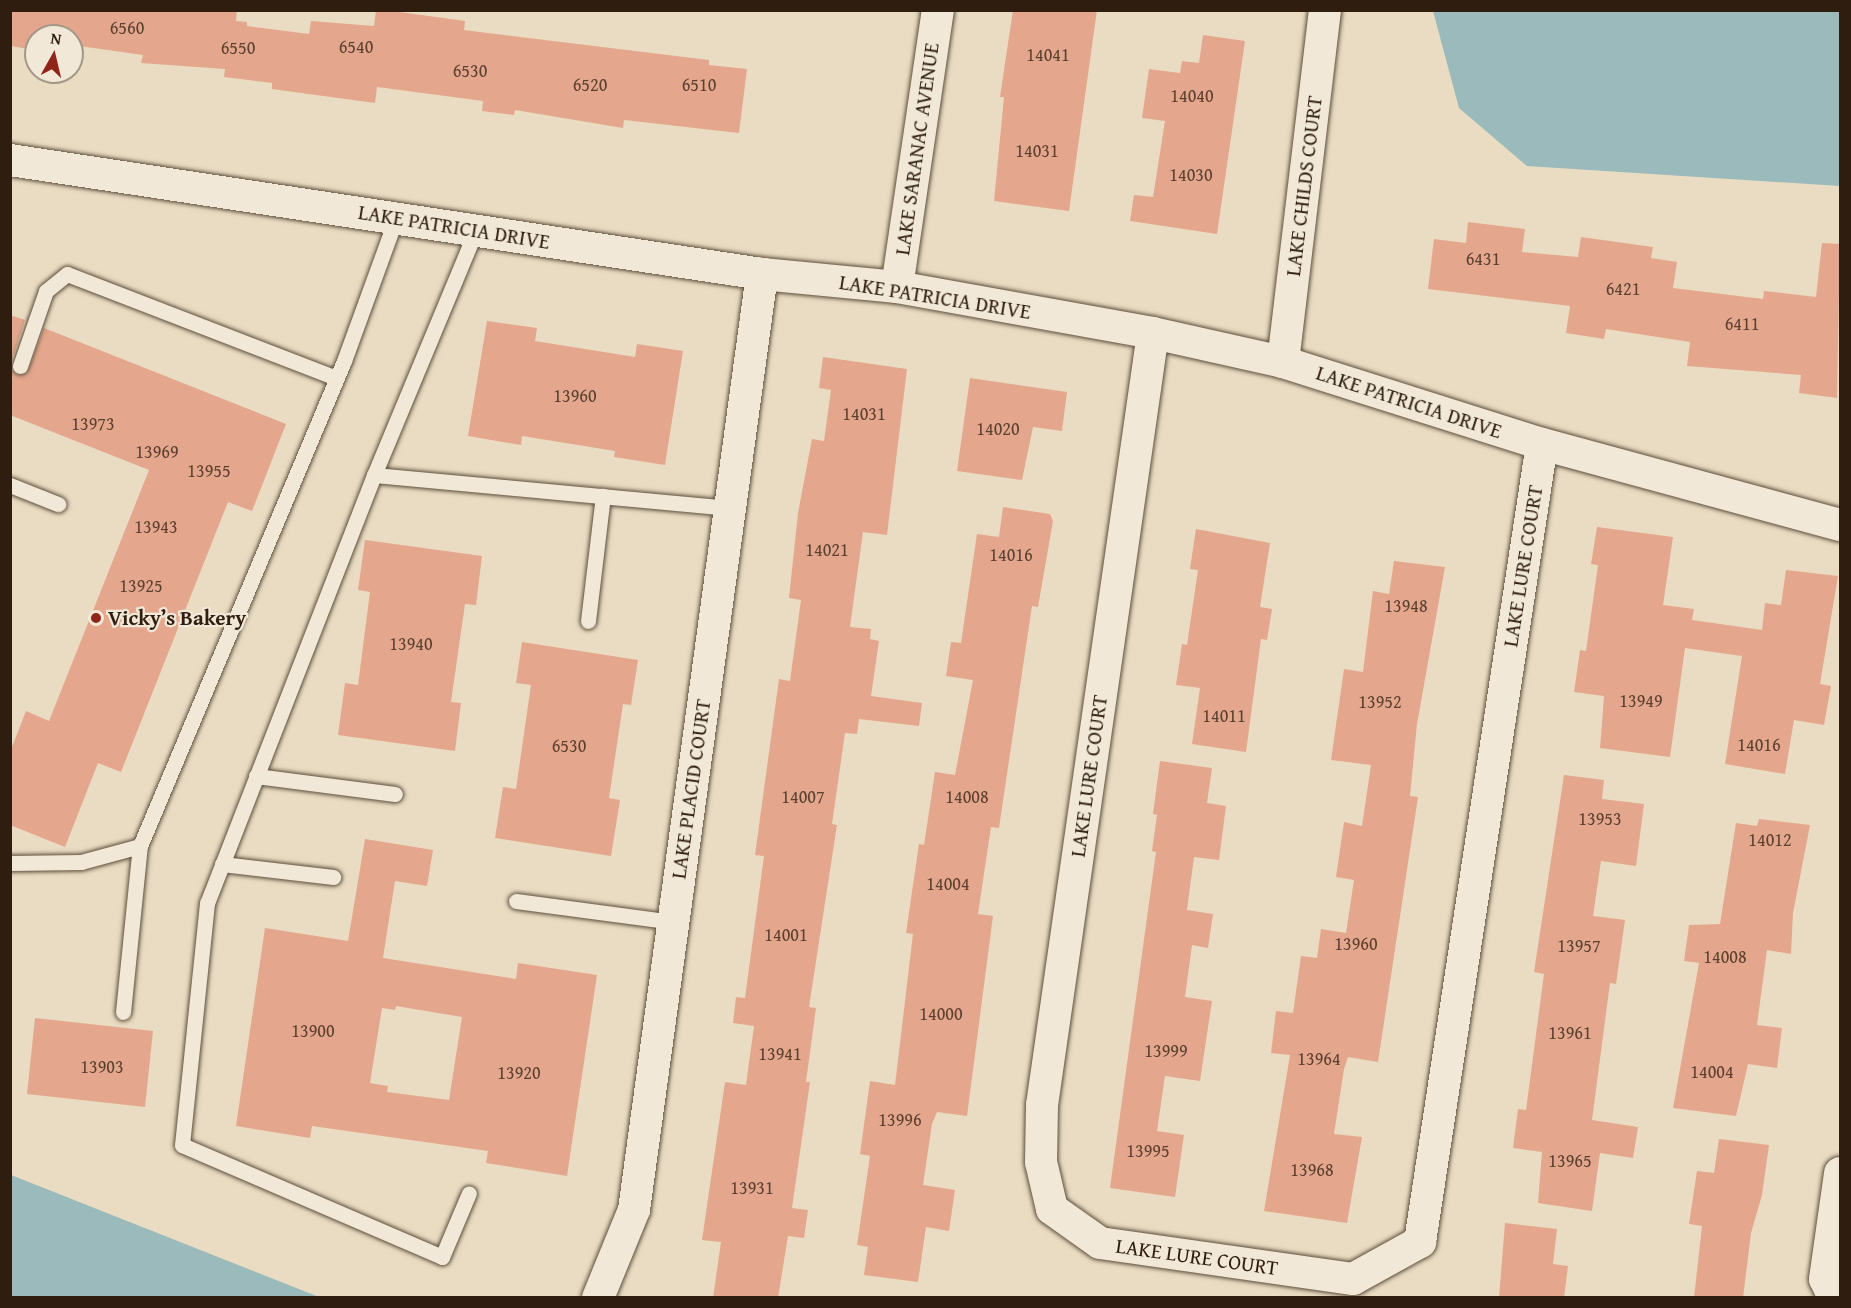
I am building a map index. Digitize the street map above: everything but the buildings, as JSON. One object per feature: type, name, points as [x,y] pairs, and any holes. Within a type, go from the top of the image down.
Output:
[{"type":"street","name":"LAKE CHILDS COURT","points":[[1283,362],[1325,10]]},
{"type":"street","name":"LAKE SARANAC AVENUE","points":[[897,287],[929,12]]},
{"type":"street","name":"LAKE PATRICIA DRIVE","points":[[10,160],[762,274],[897,287],[1152,333],[1283,362],[1542,444],[1840,525]]},
{"type":"street","name":"LAKE PLACID COURT","points":[[598,1298],[634,1210],[762,274]]},
{"type":"street","name":"LAKE LURE COURT","points":[[1152,333],[1042,1105],[1041,1161],[1052,1209],[1100,1243],[1353,1280],[1420,1242],[1542,444]]},
{"type":"street","points":[[1829,1288],[1840,1173]]},
{"type":"lane","points":[[123,1012],[140,846],[336,378],[396,218]]},
{"type":"lane","points":[[469,1193],[442,1257],[182,1145],[207,903],[374,475],[476,230]]},
{"type":"lane","points":[[20,366],[46,291],[67,274],[336,378]]},
{"type":"lane","points":[[374,475],[730,508]]},
{"type":"lane","points":[[10,484],[58,504]]},
{"type":"lane","points":[[588,621],[603,496]]},
{"type":"lane","points":[[256,776],[395,794]]},
{"type":"lane","points":[[10,863],[81,862],[140,846]]},
{"type":"lane","points":[[222,864],[333,877]]},
{"type":"lane","points":[[516,901],[673,922]]},
{"type":"water","points":[[1433,11],[1840,11],[1840,186],[1527,166],[1459,108]]},
{"type":"water","points":[[11,1175],[319,1297],[11,1297]]},
{"type":"place","name":"Vicky’s Bakery","points":[[96,618]]}]
